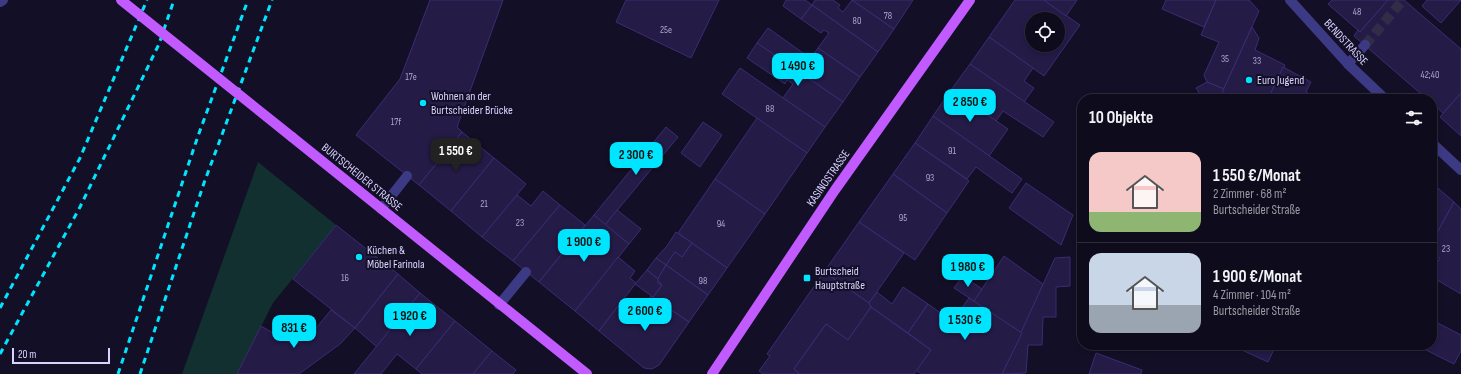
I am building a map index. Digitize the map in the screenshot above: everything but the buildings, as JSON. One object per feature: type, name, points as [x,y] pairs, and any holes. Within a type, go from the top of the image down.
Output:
[{"type":"main road","name":"BURTSCHEIDER STRASSE","points":[[121,0],[499,305],[587,374]]},
{"type":"main road","name":"KASINOSTRASSE","points":[[712,374],[835,190],[970,0]]},
{"type":"street","name":"BENDSTRASSE","points":[[1290,0],[1348,64],[1380,94]]},
{"type":"street","points":[[1348,64],[1365,45]]},
{"type":"street","points":[[1437,148],[1461,170]]},
{"type":"street","points":[[380,209],[407,176]]},
{"type":"street","points":[[499,305],[526,272]]},
{"type":"green space","points":[[258,162],[336,225],[273,303],[237,374],[182,374]]},
{"type":"tunnel","points":[[1365,45],[1403,0]]},
{"type":"railway","points":[[0,308],[80,158],[147,0]]},
{"type":"railway","points":[[0,354],[80,207],[159,44],[174,0]]},
{"type":"railway","points":[[118,374],[198,136],[248,0]]},
{"type":"railway","points":[[140,374],[204,183],[272,0]]},
{"type":"place","name":"Euro Jugend","points":[[1249,80]]},
{"type":"place","name":"Wohnen an der Burtscheider Brücke","points":[[423,103]]},
{"type":"place","name":"Küchen & Möbel Farinola","points":[[359,257]]},
{"type":"place","name":"Burtscheid Hauptstraße","points":[[807,278]]}]
